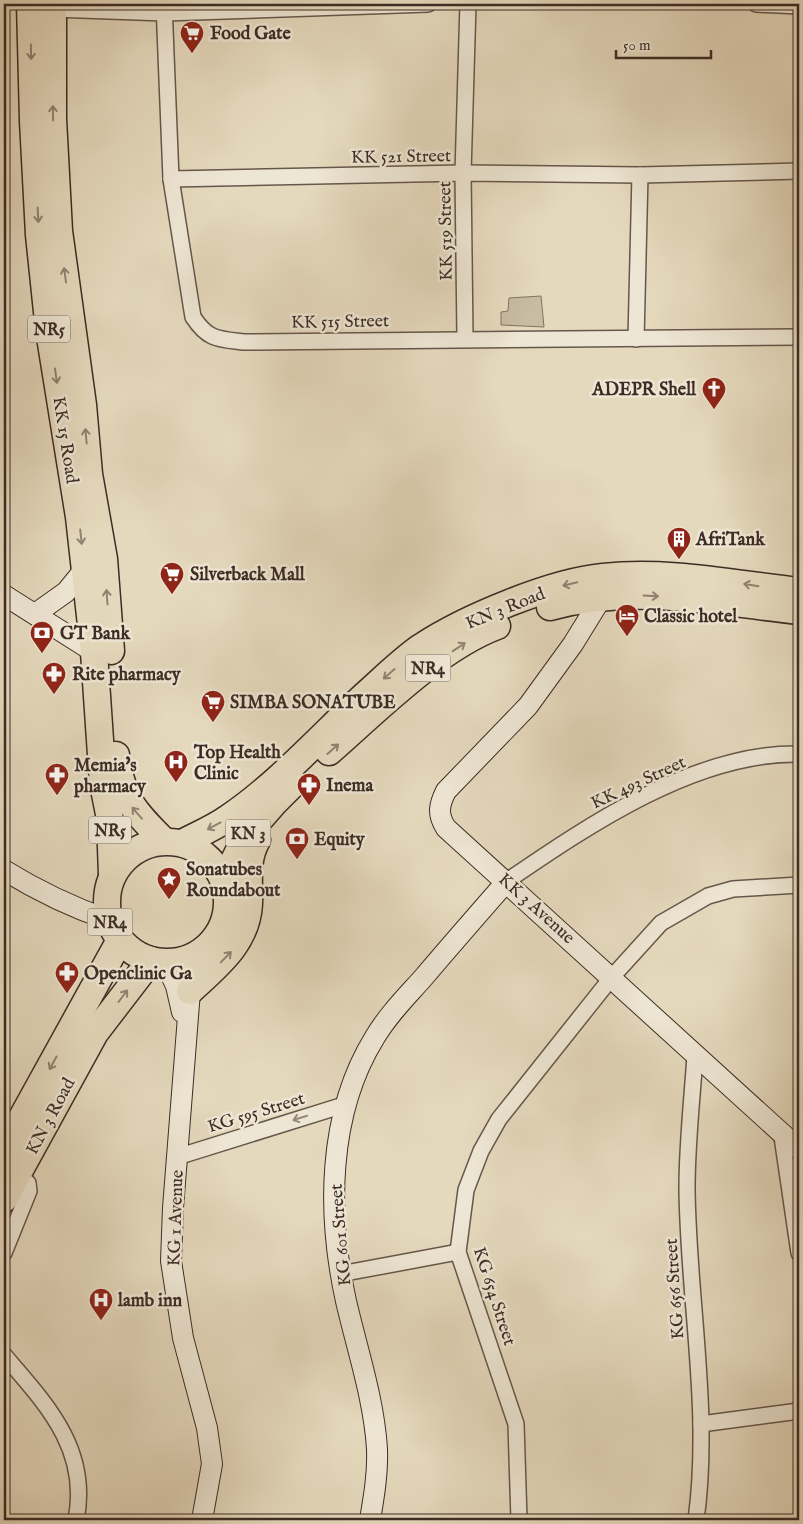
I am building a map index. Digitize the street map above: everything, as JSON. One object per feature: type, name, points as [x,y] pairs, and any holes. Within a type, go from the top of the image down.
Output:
[{"type":"highway","name":"KK 15 Road","points":[[45,5],[33,121],[39,235],[49,331],[79,517],[94,652],[103,784],[110,819],[112,876]]},
{"type":"highway","name":"KK 15 Road","points":[[45,5],[59,231],[83,405],[89,474],[104,559],[113,687],[115,747],[119,779],[131,806],[173,842]]},
{"type":"highway","name":"KN 3 Road","points":[[275,794],[365,695],[419,649],[447,631],[538,592],[603,587],[658,576],[715,579],[799,591]]},
{"type":"highway","name":"KN 3 Road","points":[[275,794],[432,665],[484,631],[568,602],[603,587],[649,595],[799,611]]},
{"type":"highway","name":"KN 3","points":[[173,842],[228,818],[275,794]]},
{"type":"highway","name":"KN 3","points":[[224,881],[248,834],[275,794]]},
{"type":"highway","points":[[190,991],[234,948],[244,929],[249,905],[247,868],[253,848],[269,821],[275,794]]},
{"type":"highway","name":"NR4","points":[[85,1027],[168,960],[203,951],[215,939],[225,919],[228,900],[224,881],[214,864],[200,851],[173,842],[143,846],[124,858],[112,876],[106,898],[115,930],[134,952],[168,960]]},
{"type":"highway","name":"NR4","points":[[85,1027],[115,930]]},
{"type":"highway","name":"KN 3 Road","points":[[4,1150],[85,1027]]},
{"type":"highway","name":"KN 3 Road","points":[[4,1199],[11,1171],[85,1027]]},
{"type":"main road","points":[[34,614],[66,592],[84,570]]},
{"type":"main road","name":"KK 3 Avenue","points":[[603,587],[573,644],[528,706],[446,791],[439,805],[440,818],[446,828],[612,976],[695,1056],[781,1130],[799,1149]]},
{"type":"main road","points":[[4,595],[94,652]]},
{"type":"main road","points":[[568,602],[573,644]]},
{"type":"main road","points":[[4,870],[115,930]]},
{"type":"main road","name":"KG 601 Street","points":[[370,1520],[376,1484],[377,1448],[371,1407],[340,1274],[334,1196],[336,1151],[347,1104],[359,1066],[375,1036],[507,881]]},
{"type":"main road","name":"KG 1 Avenue","points":[[168,960],[190,991],[185,1032],[172,1208],[172,1261],[183,1338],[207,1428],[212,1464],[202,1520]]},
{"type":"main road","name":"KG 1 Avenue","points":[[168,960],[181,1005],[185,1032]]},
{"type":"street","points":[[45,5],[164,8],[428,4]]},
{"type":"street","name":"KK 519 Street","points":[[464,338],[463,173],[468,4]]},
{"type":"street","points":[[756,4],[799,6]]},
{"type":"street","points":[[164,8],[171,180]]},
{"type":"street","name":"KK 521 Street","points":[[171,180],[463,173],[640,175],[799,171]]},
{"type":"street","points":[[636,339],[640,175]]},
{"type":"street","name":"KK 515 Street","points":[[171,180],[193,317],[202,331],[215,339],[244,342],[464,338],[636,339],[799,337]]},
{"type":"street","name":"KK 493 Street","points":[[507,881],[570,838],[621,808],[683,779],[735,763],[771,756],[799,754]]},
{"type":"street","name":"KG 654 Street","points":[[519,1520],[519,1468],[516,1424],[458,1252],[466,1190],[481,1151],[499,1119],[612,976],[661,923],[708,896],[733,889],[799,885]]},
{"type":"street","name":"KG 656 Street","points":[[695,1056],[687,1188],[700,1424],[700,1486],[696,1520]]},
{"type":"street","name":"KG 595 Street","points":[[177,1157],[347,1104]]},
{"type":"street","points":[[781,1130],[799,1254]]},
{"type":"street","points":[[4,1253],[29,1191],[28,1183],[11,1171]]},
{"type":"street","points":[[340,1274],[458,1252]]},
{"type":"street","points":[[4,1355],[49,1408],[66,1438],[77,1471],[79,1504],[76,1520]]},
{"type":"street","points":[[700,1424],[799,1411]]},
{"type":"shaded area","points":[[541,296],[544,327],[501,325],[501,312],[508,311],[509,298]]},
{"type":"place","name":"Food Gate","points":[[192,54]]},
{"type":"place","name":"ADEPR Shell","points":[[714,410]]},
{"type":"place","name":"AfriTank","points":[[679,560]]},
{"type":"place","name":"Silverback Mall","points":[[172,595]]},
{"type":"place","name":"Classic hotel","points":[[627,637]]},
{"type":"place","name":"GT Bank","points":[[42,654]]},
{"type":"place","name":"Rite pharmacy","points":[[54,695]]},
{"type":"place","name":"SIMBA SONATUBE","points":[[213,723]]},
{"type":"place","name":"Top Health Clinic","points":[[176,783]]},
{"type":"place","name":"Memia's pharmacy","points":[[57,796]]},
{"type":"place","name":"Inema","points":[[309,806]]},
{"type":"place","name":"Equity","points":[[297,860]]},
{"type":"place","name":"Sonatubes Roundabout","points":[[169,900]]},
{"type":"place","name":"Openclinic Ga","points":[[67,994]]},
{"type":"place","name":"lamb inn","points":[[101,1321]]}]
